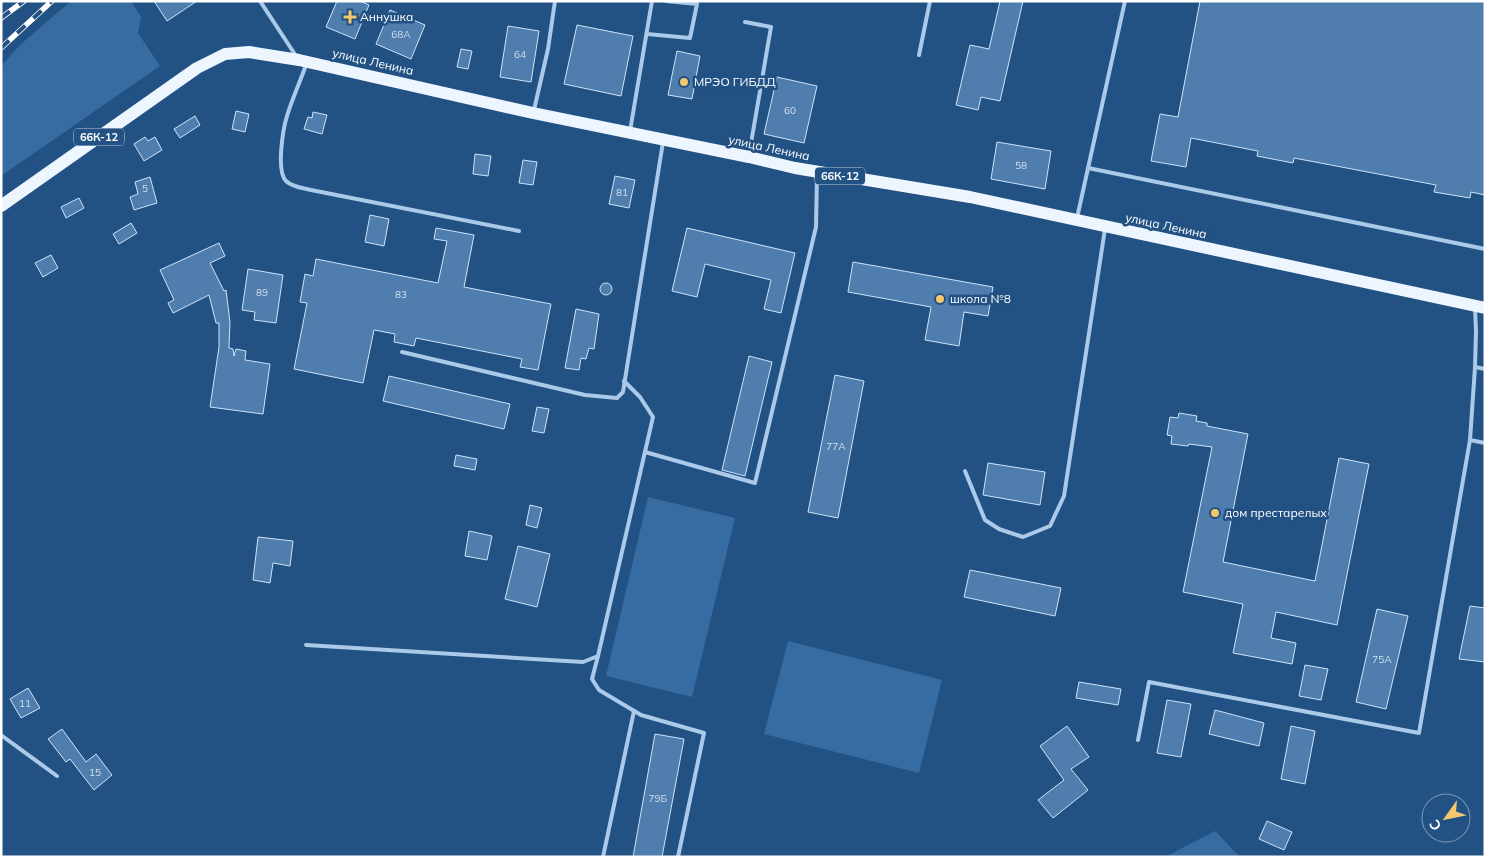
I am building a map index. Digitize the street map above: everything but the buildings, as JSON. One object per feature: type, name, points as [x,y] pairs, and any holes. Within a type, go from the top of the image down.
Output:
[{"type":"main road","name":"улица Ленина","points":[[1,206],[197,68],[225,54],[249,52],[303,61],[533,113],[795,168],[970,197],[1480,307]]},
{"type":"lane","points":[[260,1],[303,61],[286,118],[281,155],[282,177],[287,182],[294,186],[311,190],[519,231]]},
{"type":"lane","points":[[533,113],[548,49],[555,1]]},
{"type":"lane","points":[[630,133],[652,1]]},
{"type":"lane","points":[[647,34],[690,38],[697,4],[666,1]]},
{"type":"lane","points":[[919,54],[930,1]]},
{"type":"lane","points":[[1076,220],[1125,1]]},
{"type":"lane","points":[[745,22],[771,27],[748,157]]},
{"type":"lane","points":[[402,352],[585,394],[617,398],[623,392],[663,140]]},
{"type":"lane","points":[[1088,168],[1485,249]]},
{"type":"lane","points":[[645,452],[755,483],[816,227],[817,172]]},
{"type":"lane","points":[[965,471],[985,520],[999,529],[1023,537],[1050,526],[1064,496],[1106,227]]},
{"type":"lane","points":[[1138,740],[1149,682],[1419,733],[1470,440],[1476,331],[1480,307]]},
{"type":"lane","points":[[1475,367],[1485,369]]},
{"type":"lane","points":[[624,380],[640,397],[653,417],[592,679],[599,690],[641,716],[704,733],[678,857]]},
{"type":"lane","points":[[1470,440],[1485,443]]},
{"type":"lane","points":[[306,646],[583,662],[598,656]]},
{"type":"lane","points":[[603,857],[634,711]]},
{"type":"lane","points":[[1,735],[57,776]]},
{"type":"shaded area","points":[[71,1],[131,1],[141,17],[138,33],[160,66],[1,176],[1,66],[21,44]]},
{"type":"shaded area","points":[[648,497],[735,518],[692,697],[606,676]]},
{"type":"shaded area","points":[[788,641],[942,680],[919,773],[764,734]]},
{"type":"shaded area","points":[[1215,831],[1240,857],[1165,857]]},
{"type":"railway","points":[[1,18],[24,1]]},
{"type":"railway","points":[[1,48],[52,1]]},
{"type":"place","name":"Аннушка","points":[[350,17]]},
{"type":"place","name":"МРЭО ГИБДД","points":[[684,82]]},
{"type":"place","name":"школа №8","points":[[940,299]]},
{"type":"place","name":"дом престарелых","points":[[1215,513]]}]
